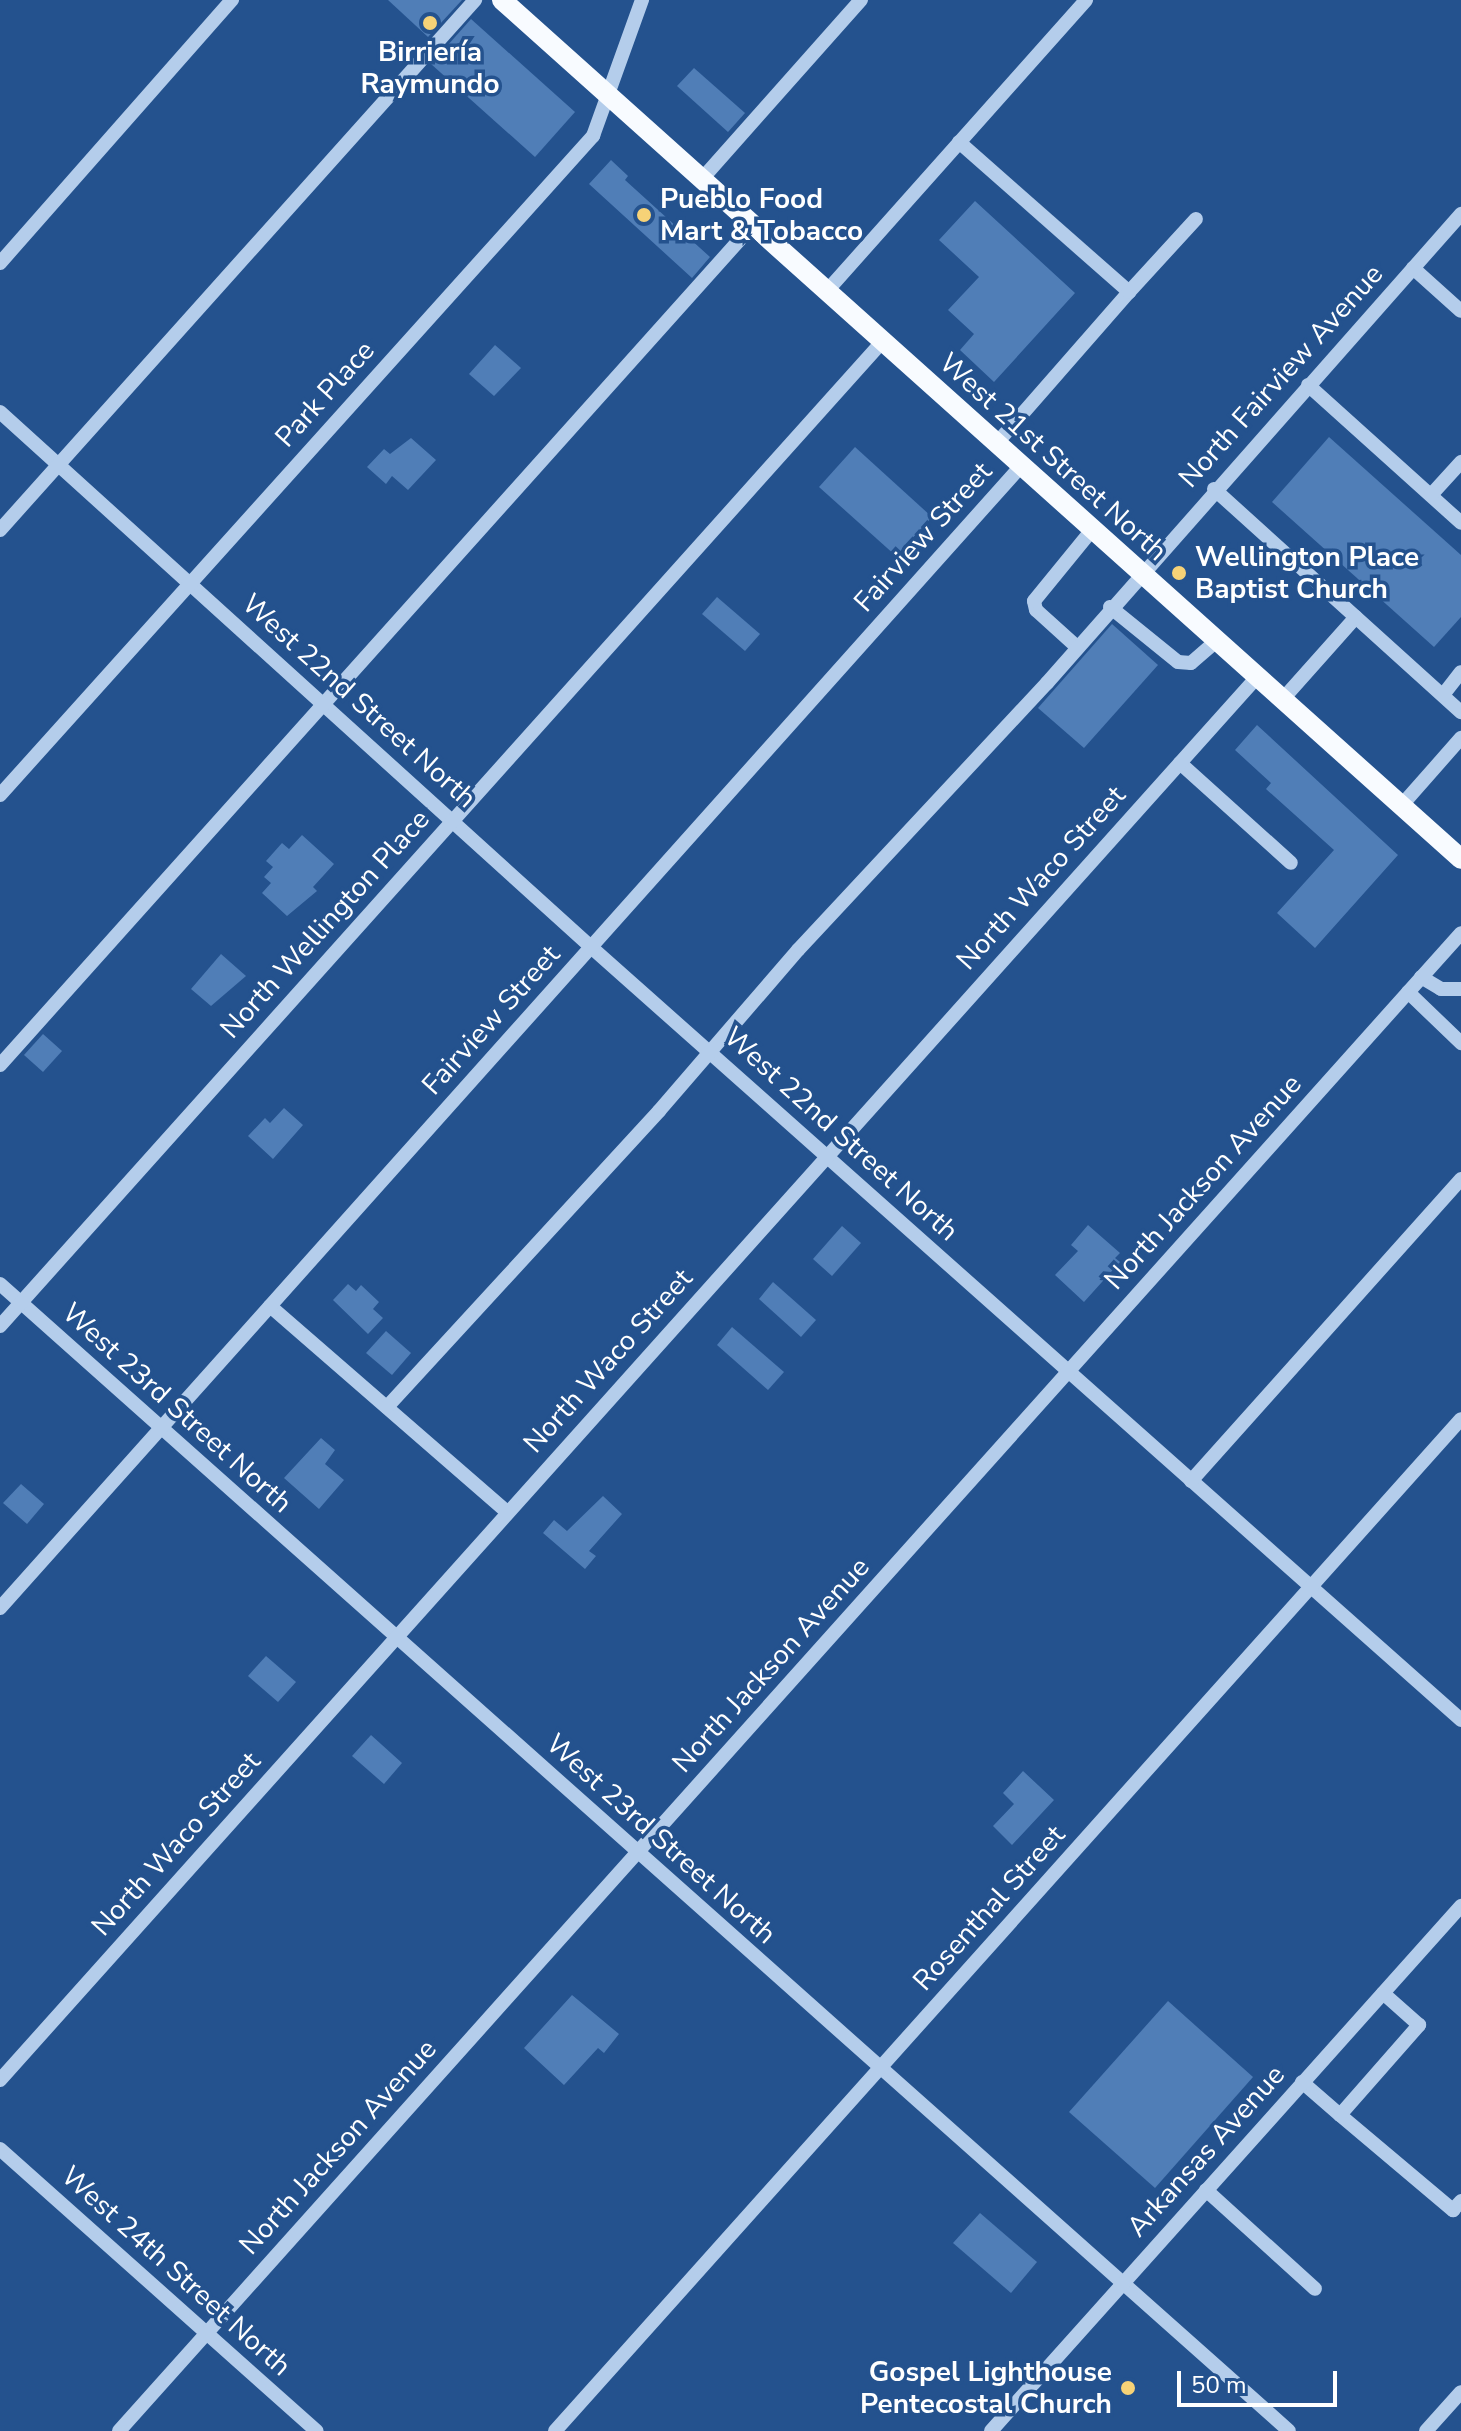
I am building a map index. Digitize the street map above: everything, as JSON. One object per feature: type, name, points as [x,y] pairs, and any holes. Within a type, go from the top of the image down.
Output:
[{"type":"main road","name":"West 21st Street North","points":[[502,0],[1461,859]]},
{"type":"street","points":[[0,263],[232,0]]},
{"type":"street","points":[[0,530],[475,0]]},
{"type":"street","name":"Park Place","points":[[0,795],[593,136],[642,0]]},
{"type":"street","points":[[701,180],[861,0]]},
{"type":"street","points":[[826,292],[1086,0]]},
{"type":"street","points":[[959,142],[1129,292]]},
{"type":"street","name":"North Fairview Avenue","points":[[387,1407],[659,1111],[707,1051],[1077,647],[1139,572],[1461,214]]},
{"type":"street","points":[[996,444],[1196,219]]},
{"type":"street","points":[[0,1065],[752,226]]},
{"type":"street","points":[[1413,268],[1461,311]]},
{"type":"street","name":"North Wellington Place","points":[[0,1326],[882,342]]},
{"type":"street","points":[[1308,385],[1461,523]]},
{"type":"street","name":"West 22nd Street North","points":[[0,412],[707,1051],[1461,1720]]},
{"type":"street","points":[[1431,495],[1461,462]]},
{"type":"street","name":"Fairview Street","points":[[0,1608],[1021,466]]},
{"type":"street","points":[[1214,489],[1461,712]]},
{"type":"street","points":[[1077,647],[1034,601],[1092,530]]},
{"type":"street","points":[[1110,607],[1153,644],[1186,664],[1216,641]]},
{"type":"street","points":[[1282,700],[1356,617]]},
{"type":"street","points":[[1443,695],[1461,672]]},
{"type":"street","name":"North Waco Street","points":[[0,2080],[1257,677]]},
{"type":"street","points":[[1401,806],[1461,738]]},
{"type":"street","points":[[1180,763],[1291,863]]},
{"type":"street","name":"North Jackson Avenue","points":[[119,2431],[1461,933]]},
{"type":"street","points":[[1421,977],[1441,989],[1461,989]]},
{"type":"street","points":[[1408,992],[1461,1043]]},
{"type":"street","points":[[1191,1481],[1461,1179]]},
{"type":"street","name":"West 23rd Street North","points":[[0,1284],[1289,2431]]},
{"type":"street","points":[[270,1306],[507,1512]]},
{"type":"street","name":"Rosenthal Street","points":[[555,2431],[1461,1419]]},
{"type":"street","name":"Arkansas Avenue","points":[[991,2431],[1461,1906]]},
{"type":"street","points":[[1340,2115],[1419,2025],[1383,1993]]},
{"type":"street","points":[[1302,2082],[1453,2210],[1461,2201]]},
{"type":"street","name":"West 24th Street North","points":[[0,2149],[316,2431]]},
{"type":"street","points":[[1206,2190],[1315,2289]]},
{"type":"street","points":[[1426,2431],[1461,2392]]},
{"type":"building","name":"Birriería Raymundo","points":[[388,0],[462,0],[428,37]]},
{"type":"building","points":[[471,19],[575,112],[535,157],[431,64]]},
{"type":"building","points":[[694,68],[745,113],[728,132],[677,86]]},
{"type":"building","points":[[611,160],[628,176],[625,180],[710,257],[692,278],[589,184]]},
{"type":"building","points":[[975,201],[1075,293],[994,382],[960,350],[974,334],[948,310],[979,277],[939,240]]},
{"type":"building","points":[[495,345],[521,368],[494,396],[469,374]]},
{"type":"building","points":[[1329,437],[1461,555],[1461,617],[1434,647],[1272,502]]},
{"type":"building","points":[[411,438],[436,460],[408,490],[392,476],[386,484],[367,467],[384,449],[390,454]]},
{"type":"building","points":[[855,447],[932,517],[896,556],[819,487]]},
{"type":"building","points":[[717,597],[760,634],[745,651],[702,614]]},
{"type":"building","points":[[1112,624],[1158,665],[1084,748],[1038,708]]},
{"type":"building","points":[[1257,725],[1398,855],[1315,948],[1277,913],[1334,850],[1266,789],[1271,783],[1235,750]]},
{"type":"building","points":[[302,835],[334,864],[313,887],[317,891],[287,916],[262,893],[271,883],[264,877],[273,867],[266,861],[282,843],[289,849]]},
{"type":"building","points":[[221,954],[246,976],[211,1006],[191,989]]},
{"type":"building","points":[[43,1034],[62,1051],[43,1072],[24,1055]]},
{"type":"building","points":[[284,1108],[303,1125],[273,1159],[248,1136],[265,1118],[270,1123]]},
{"type":"building","points":[[1088,1225],[1120,1253],[1115,1258],[1120,1262],[1084,1302],[1055,1275],[1078,1251],[1071,1245]]},
{"type":"building","points":[[842,1226],[861,1243],[832,1276],[813,1259]]},
{"type":"building","points":[[773,1282],[816,1320],[801,1337],[759,1299]]},
{"type":"building","points":[[348,1284],[356,1291],[361,1285],[379,1302],[373,1309],[383,1318],[368,1334],[333,1300]]},
{"type":"building","points":[[732,1327],[784,1372],[768,1390],[717,1345]]},
{"type":"building","points":[[386,1331],[411,1353],[392,1375],[366,1353]]},
{"type":"building","points":[[321,1438],[335,1450],[325,1464],[344,1480],[319,1509],[284,1478]]},
{"type":"building","points":[[21,1484],[44,1504],[27,1524],[3,1503]]},
{"type":"building","points":[[603,1496],[622,1514],[589,1551],[596,1556],[585,1569],[543,1533],[554,1520],[567,1531]]},
{"type":"building","points":[[266,1656],[296,1682],[278,1702],[248,1676]]},
{"type":"building","points":[[371,1735],[402,1763],[384,1784],[352,1756]]},
{"type":"building","points":[[1023,1771],[1054,1800],[1012,1845],[993,1826],[1014,1804],[1003,1793]]},
{"type":"building","points":[[572,1995],[619,2034],[604,2053],[598,2048],[564,2085],[524,2048]]},
{"type":"building","points":[[1168,2001],[1253,2077],[1155,2188],[1069,2112]]},
{"type":"building","points":[[980,2213],[1037,2262],[1011,2293],[953,2243]]},
{"type":"place","name":"Birriería Raymundo","points":[[430,23]]},
{"type":"place","name":"Pueblo Food Mart & Tobacco","points":[[644,215]]},
{"type":"place","name":"Wellington Place Baptist Church","points":[[1179,573]]},
{"type":"place","name":"Gospel Lighthouse Pentecostal Church","points":[[1128,2388]]}]
